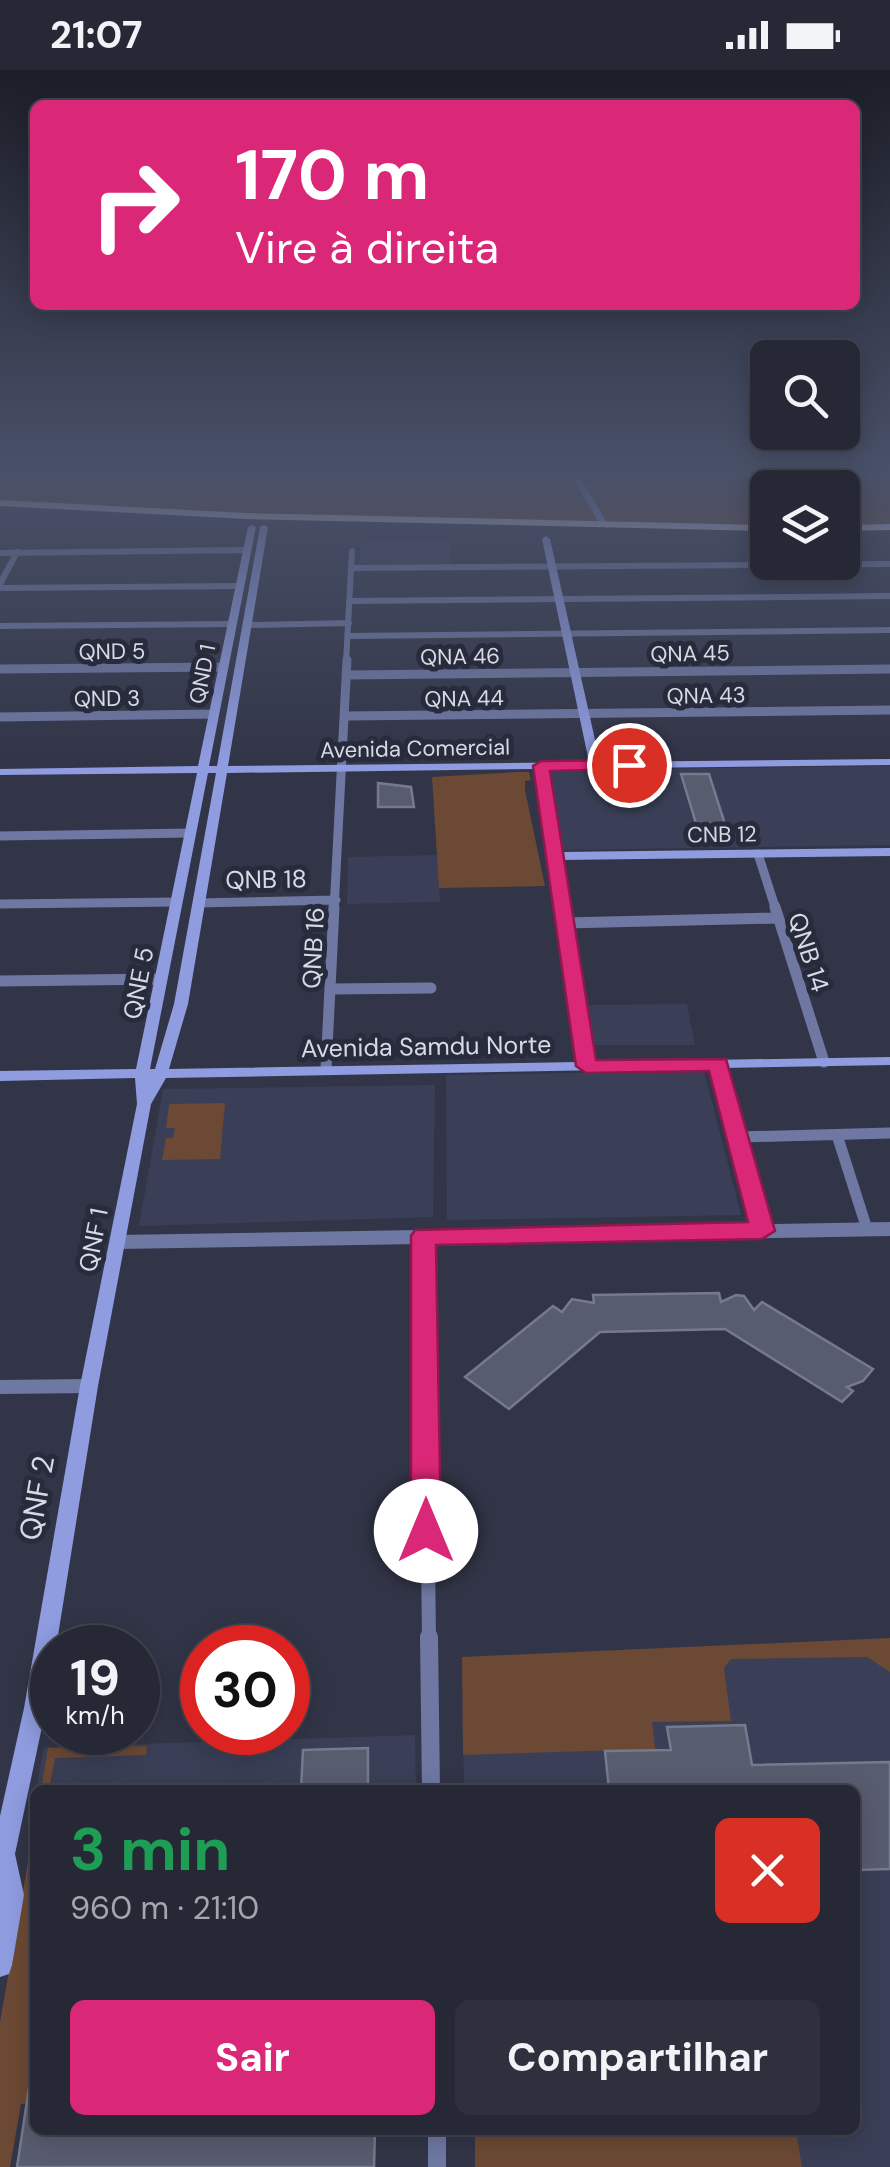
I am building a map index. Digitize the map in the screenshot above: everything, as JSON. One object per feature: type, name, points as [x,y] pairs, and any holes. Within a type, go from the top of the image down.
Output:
[{"type":"main road","name":"QND 1","points":[[191,831],[244,566]]},
{"type":"main road","points":[[191,831],[212,827],[255,566]]},
{"type":"main road","points":[[552,567],[595,766]]},
{"type":"main road","points":[[228,645],[244,645]]},
{"type":"main road","points":[[210,736],[228,737]]},
{"type":"main road","name":"Avenida Comercial","points":[[0,772],[890,762]]},
{"type":"main road","points":[[541,766],[586,1066]]},
{"type":"main road","name":"QNF 1","points":[[144,1104],[161,1073],[176,1026],[212,827]]},
{"type":"main road","name":"QNE 5","points":[[142,1074],[191,831]]},
{"type":"main road","name":"CNB 12","points":[[555,856],[890,852]]},
{"type":"main road","points":[[157,1004],[181,1004]]},
{"type":"main road","points":[[153,1025],[166,1018],[176,1026]]},
{"type":"main road","name":"Avenida Samdu Norte","points":[[0,1076],[890,1061]]},
{"type":"main road","name":"QNF 1","points":[[89,1386],[144,1104],[142,1074]]},
{"type":"main road","name":"QNF 2","points":[[6,1895],[2,1863],[35,1708],[89,1386]]},
{"type":"main road","points":[[0,1965],[6,1895]]},
{"type":"street","points":[[352,568],[670,566]]},
{"type":"street","name":"QNB 16","points":[[326,1069],[352,568]]},
{"type":"street","points":[[0,586],[240,586]]},
{"type":"street","points":[[350,601],[890,596]]},
{"type":"street","points":[[248,625],[349,623]]},
{"type":"street","points":[[0,626],[232,624]]},
{"type":"street","points":[[349,636],[890,630]]},
{"type":"street","name":"QND 5","points":[[0,669],[224,667]]},
{"type":"street","name":"QNA 45","points":[[573,672],[890,669]]},
{"type":"street","name":"QNA 46","points":[[346,674],[573,672]]},
{"type":"street","name":"QNA 43","points":[[584,714],[890,710]]},
{"type":"street","name":"QND 3","points":[[0,717],[214,714]]},
{"type":"street","name":"QNA 44","points":[[345,716],[584,714]]},
{"type":"street","points":[[0,836],[191,831]]},
{"type":"street","name":"QNB 14","points":[[758,854],[824,1062]]},
{"type":"street","name":"QNB 18","points":[[198,902],[336,900]]},
{"type":"street","points":[[0,904],[178,902]]},
{"type":"street","points":[[565,923],[778,918]]},
{"type":"street","points":[[0,981],[162,979]]},
{"type":"street","points":[[331,989],[430,988]]},
{"type":"street","points":[[718,1064],[762,1231]]},
{"type":"street","points":[[739,1138],[890,1132]]},
{"type":"street","points":[[837,1135],[868,1229]]},
{"type":"street","points":[[118,1242],[890,1229]]},
{"type":"street","points":[[424,1236],[431,1785]]},
{"type":"street","points":[[0,1387],[89,1386]]},
{"type":"street","points":[[437,2135],[437,2167]]},
{"type":"shaded area","points":[[890,766],[890,845],[559,850],[545,770]]},
{"type":"shaded area","points":[[529,772],[531,780],[525,781],[525,790],[545,886],[439,888],[432,777]]},
{"type":"shaded area","points":[[437,855],[440,902],[347,904],[348,857]]},
{"type":"shaded area","points":[[687,1004],[695,1045],[591,1045],[586,1005]]},
{"type":"shaded area","points":[[704,1071],[741,1215],[447,1220],[446,1075]]},
{"type":"shaded area","points":[[435,1085],[433,1217],[139,1226],[163,1089]]},
{"type":"shaded area","points":[[225,1103],[220,1159],[162,1160],[166,1138],[173,1138],[175,1128],[166,1128],[169,1104]]},
{"type":"shaded area","points":[[890,1638],[890,1672],[867,1657],[731,1659],[724,1668],[731,1721],[652,1722],[655,1749],[463,1755],[462,1657]]},
{"type":"shaded area","points":[[890,1652],[890,2167],[480,2167],[479,2135],[860,2135],[860,1785],[464,1785],[462,1665]]},
{"type":"shaded area","points":[[415,1735],[416,1785],[37,1785],[43,1755],[160,1755],[160,1743],[180,1743],[180,1755],[310,1755],[310,1738]]},
{"type":"shaded area","points":[[47,1755],[146,1755],[55,1758],[50,1785],[42,1785]]},
{"type":"shaded area","points":[[30,1851],[30,2103],[21,2104],[10,2167],[0,2167],[0,2022]]},
{"type":"shaded area","points":[[475,2135],[797,2135],[802,2167],[475,2167]]},
{"type":"building","points":[[681,774],[709,774],[731,843],[702,843]]},
{"type":"building","points":[[378,783],[411,787],[414,807],[378,807]]},
{"type":"building","points":[[719,1293],[721,1302],[744,1296],[754,1310],[762,1302],[873,1369],[863,1381],[847,1387],[853,1391],[842,1402],[725,1329],[600,1332],[509,1409],[465,1377],[553,1306],[562,1312],[572,1299],[594,1303],[593,1295]]},
{"type":"building","points":[[745,1725],[752,1765],[890,1762],[890,1869],[860,1870],[860,1785],[608,1785],[605,1751],[671,1750],[667,1727]]},
{"type":"building","points":[[368,1748],[368,1785],[301,1785],[303,1755],[310,1755],[310,1750]]},
{"type":"building","points":[[29,2088],[30,2135],[375,2135],[374,2167],[17,2167]]},
{"type":"route","points":[[426,1531],[424,1236],[762,1231],[718,1064],[586,1066],[541,766],[629,765]]}]
